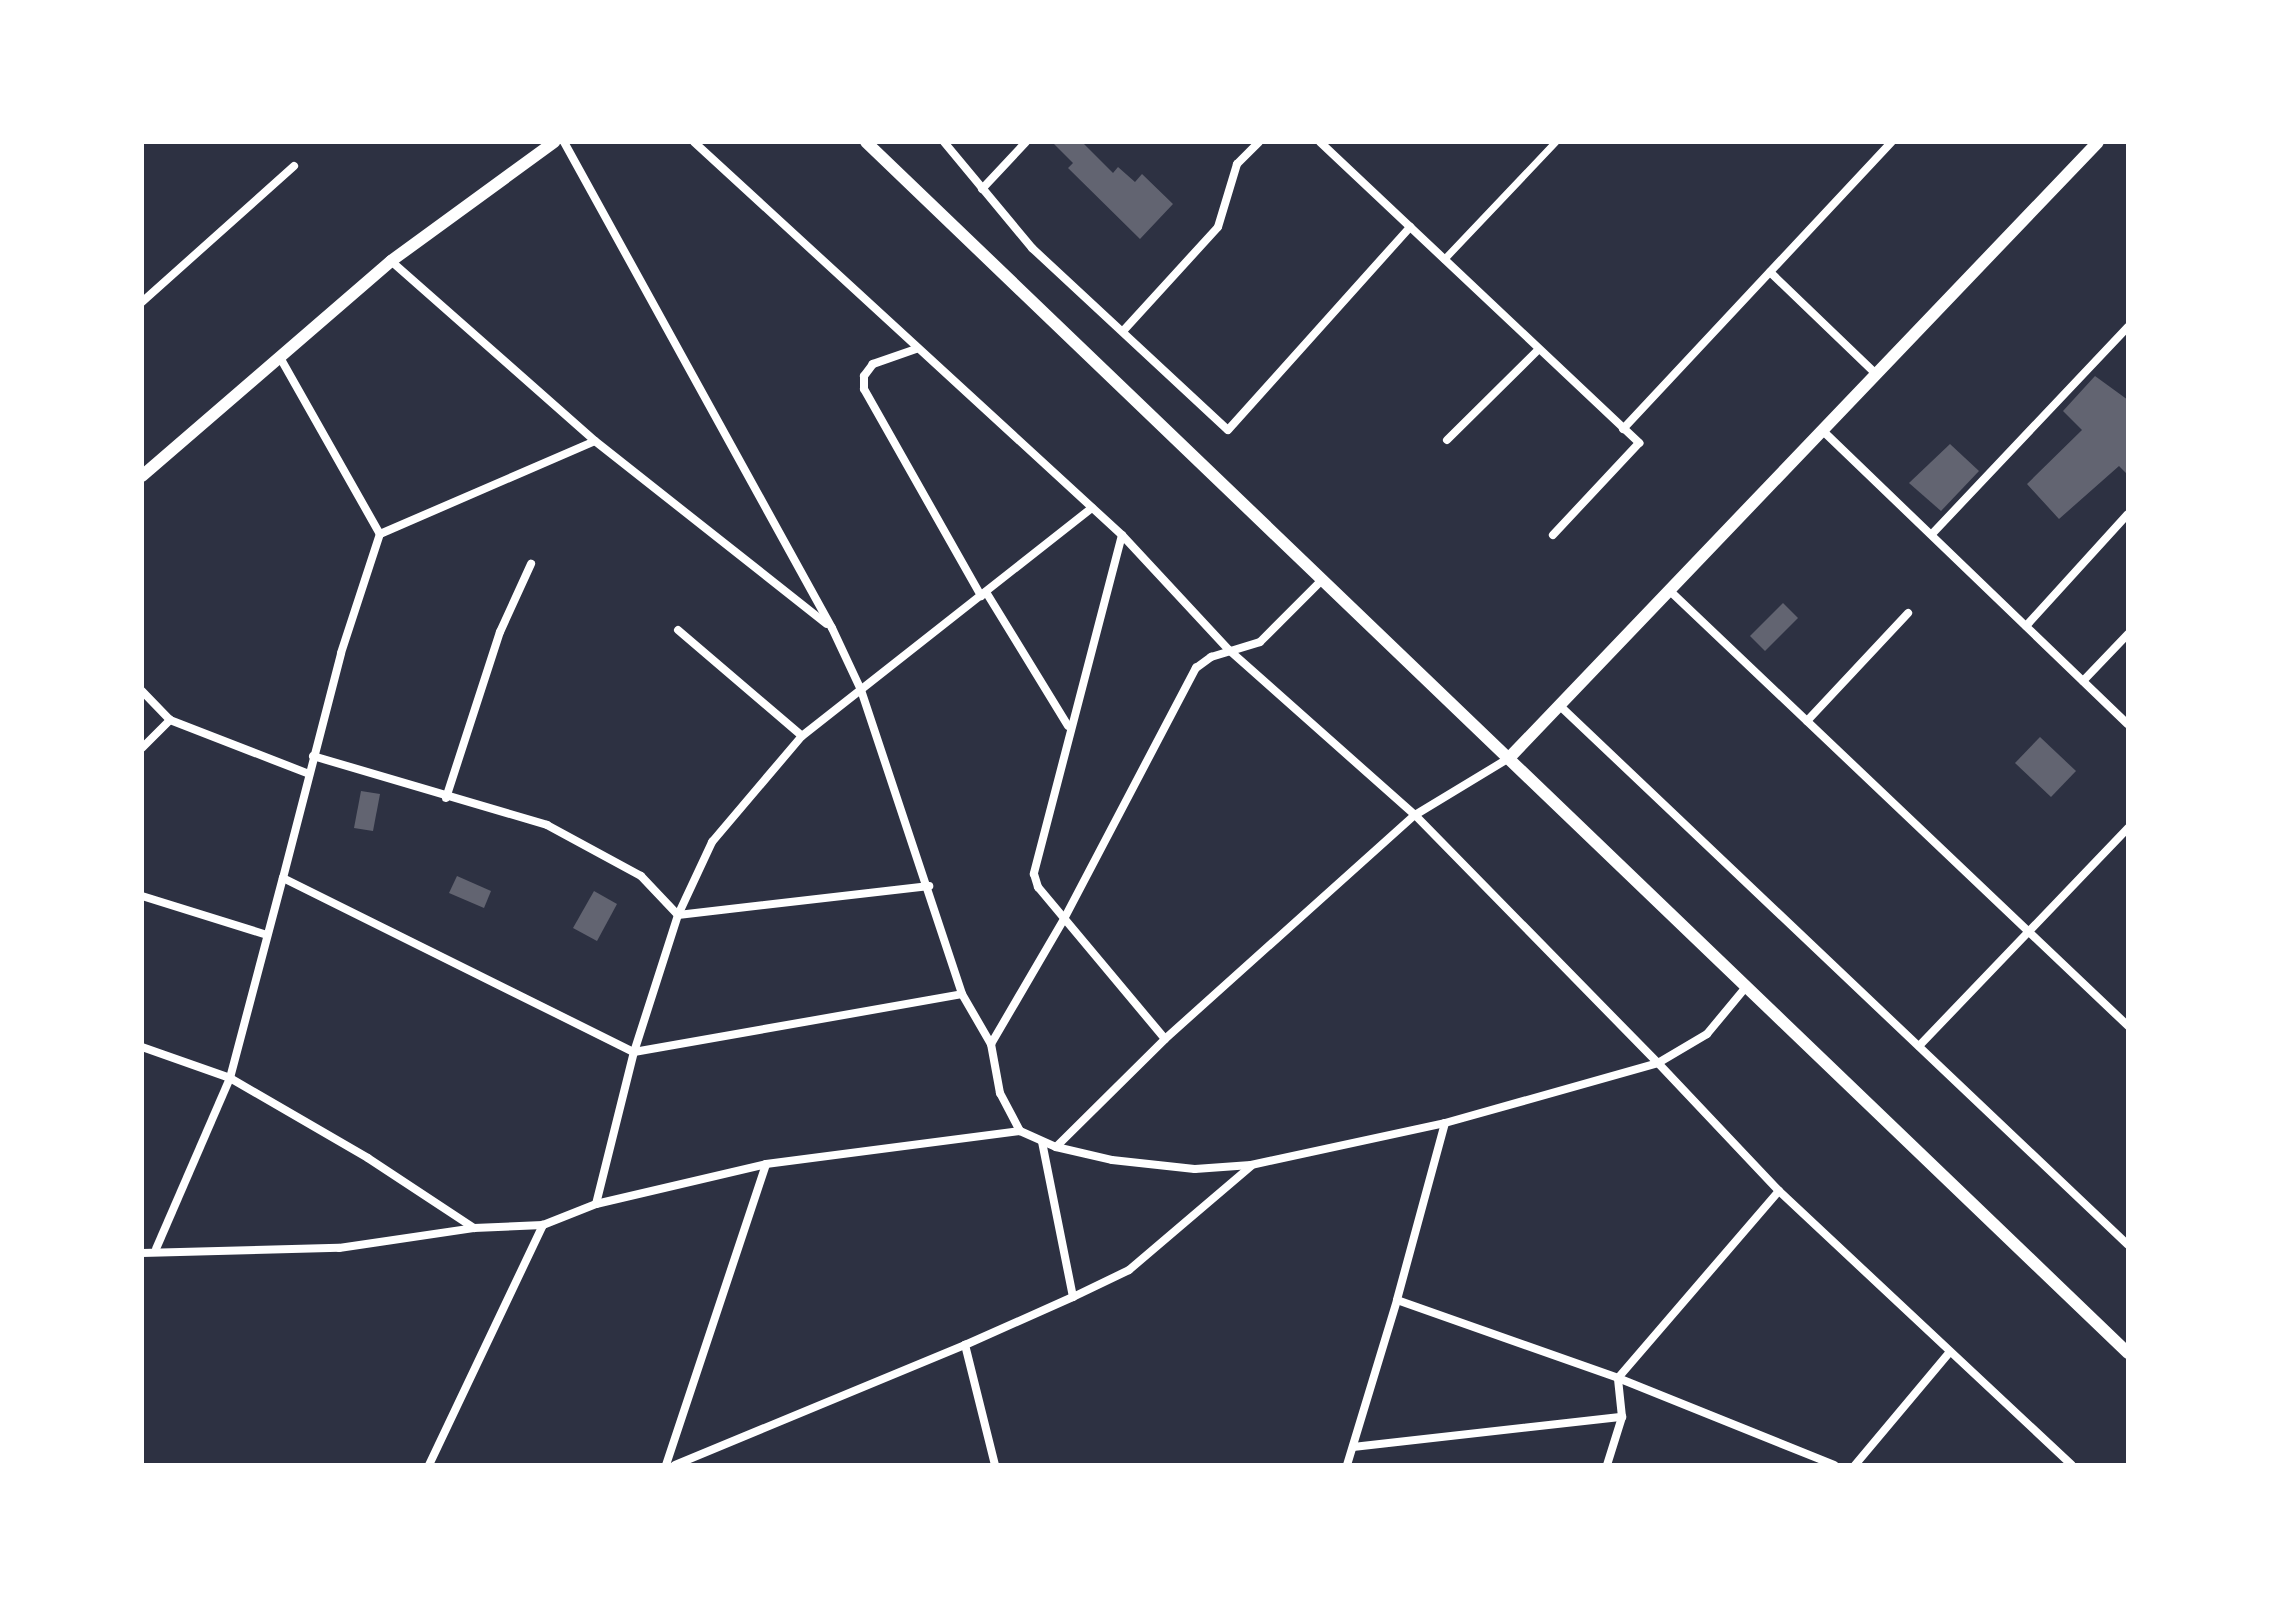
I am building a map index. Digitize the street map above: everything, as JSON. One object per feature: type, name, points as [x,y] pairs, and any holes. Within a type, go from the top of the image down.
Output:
[{"type":"street","points":[[142,476],[282,361],[391,261],[554,142]]},
{"type":"street","points":[[564,142],[832,628],[861,690],[929,886],[962,994],[991,1044],[1000,1093],[1020,1131]]},
{"type":"street","points":[[694,142],[1122,535],[1229,650],[1415,815],[1779,1191],[1948,1354],[2072,1465]]},
{"type":"street","points":[[866,142],[2128,1353]]},
{"type":"street","points":[[944,142],[1032,248],[1124,330],[1228,430],[1410,227]]},
{"type":"street","points":[[982,189],[1026,142]]},
{"type":"street","points":[[1124,330],[1218,227],[1237,164],[1259,142]]},
{"type":"street","points":[[1320,142],[1639,443],[1553,535]]},
{"type":"street","points":[[1444,259],[1555,142]]},
{"type":"street","points":[[1623,429],[1892,142]]},
{"type":"street","points":[[1056,1147],[1165,1039],[1415,815],[1509,758],[2098,142]]},
{"type":"street","points":[[142,302],[294,166]]},
{"type":"street","points":[[391,261],[595,441],[832,628]]},
{"type":"street","points":[[1770,272],[1876,374]]},
{"type":"street","points":[[1932,534],[2128,327]]},
{"type":"street","points":[[916,349],[873,364],[864,376],[864,389],[984,594],[1068,726]]},
{"type":"street","points":[[1447,440],[1539,349]]},
{"type":"street","points":[[156,1249],[230,1078],[313,756],[380,534],[282,361]]},
{"type":"street","points":[[1822,430],[2128,724]]},
{"type":"street","points":[[380,534],[595,441]]},
{"type":"street","points":[[596,1204],[634,1052],[678,915],[712,842],[802,736],[1092,508]]},
{"type":"street","points":[[2026,626],[2128,514]]},
{"type":"street","points":[[1122,535],[1068,726],[1034,874],[1064,919],[1165,1039]]},
{"type":"street","points":[[446,798],[500,632],[531,564]]},
{"type":"street","points":[[991,1044],[1064,919],[1196,668],[1229,650],[1272,633],[1321,581]]},
{"type":"street","points":[[1670,591],[2128,1026]]},
{"type":"street","points":[[1807,721],[1908,613]]},
{"type":"street","points":[[678,630],[802,736]]},
{"type":"street","points":[[2083,681],[2128,634]]},
{"type":"street","points":[[142,691],[170,720],[309,774]]},
{"type":"street","points":[[1559,705],[2128,1245]]},
{"type":"street","points":[[142,748],[170,720]]},
{"type":"street","points":[[313,756],[446,798],[493,805],[547,825],[641,876],[678,915]]},
{"type":"street","points":[[1919,1046],[2128,828]]},
{"type":"street","points":[[283,878],[634,1052],[962,994]]},
{"type":"street","points":[[678,915],[929,886]]},
{"type":"street","points":[[142,896],[267,935]]},
{"type":"street","points":[[142,1253],[156,1249],[339,1248],[474,1228],[543,1225],[596,1204],[766,1164],[1020,1131],[1056,1147],[1112,1160],[1195,1169],[1251,1165],[1445,1123],[1658,1063],[1707,1034],[1746,987]]},
{"type":"street","points":[[142,1047],[230,1078],[368,1158],[474,1228]]},
{"type":"street","points":[[1347,1465],[1397,1300],[1445,1123]]},
{"type":"street","points":[[1042,1142],[1073,1297]]},
{"type":"street","points":[[666,1465],[766,1164]]},
{"type":"street","points":[[675,1465],[965,1345],[1129,1270],[1251,1165]]},
{"type":"street","points":[[1607,1465],[1622,1417],[1618,1378],[1779,1191]]},
{"type":"street","points":[[429,1465],[543,1225]]},
{"type":"street","points":[[1397,1300],[1618,1378],[1834,1465]]},
{"type":"street","points":[[965,1345],[995,1465]]},
{"type":"street","points":[[1855,1465],[1948,1354]]},
{"type":"street","points":[[1353,1447],[1622,1417]]},
{"type":"building","points":[[1052,142],[1082,142],[1113,173],[1118,167],[1135,182],[1142,174],[1173,204],[1140,239],[1068,168],[1073,163]]},
{"type":"building","points":[[2095,376],[2128,400],[2128,475],[2119,466],[2059,519],[2027,484],[2082,430],[2063,411]]},
{"type":"building","points":[[1950,444],[1979,471],[1941,511],[1909,483]]},
{"type":"building","points":[[1783,603],[1798,618],[1765,651],[1750,636]]},
{"type":"building","points":[[2040,737],[2076,771],[2051,797],[2015,763]]},
{"type":"building","points":[[361,791],[380,794],[373,831],[354,828]]},
{"type":"building","points":[[457,876],[491,891],[484,908],[449,893]]},
{"type":"building","points":[[594,891],[617,904],[597,941],[573,928]]}]
